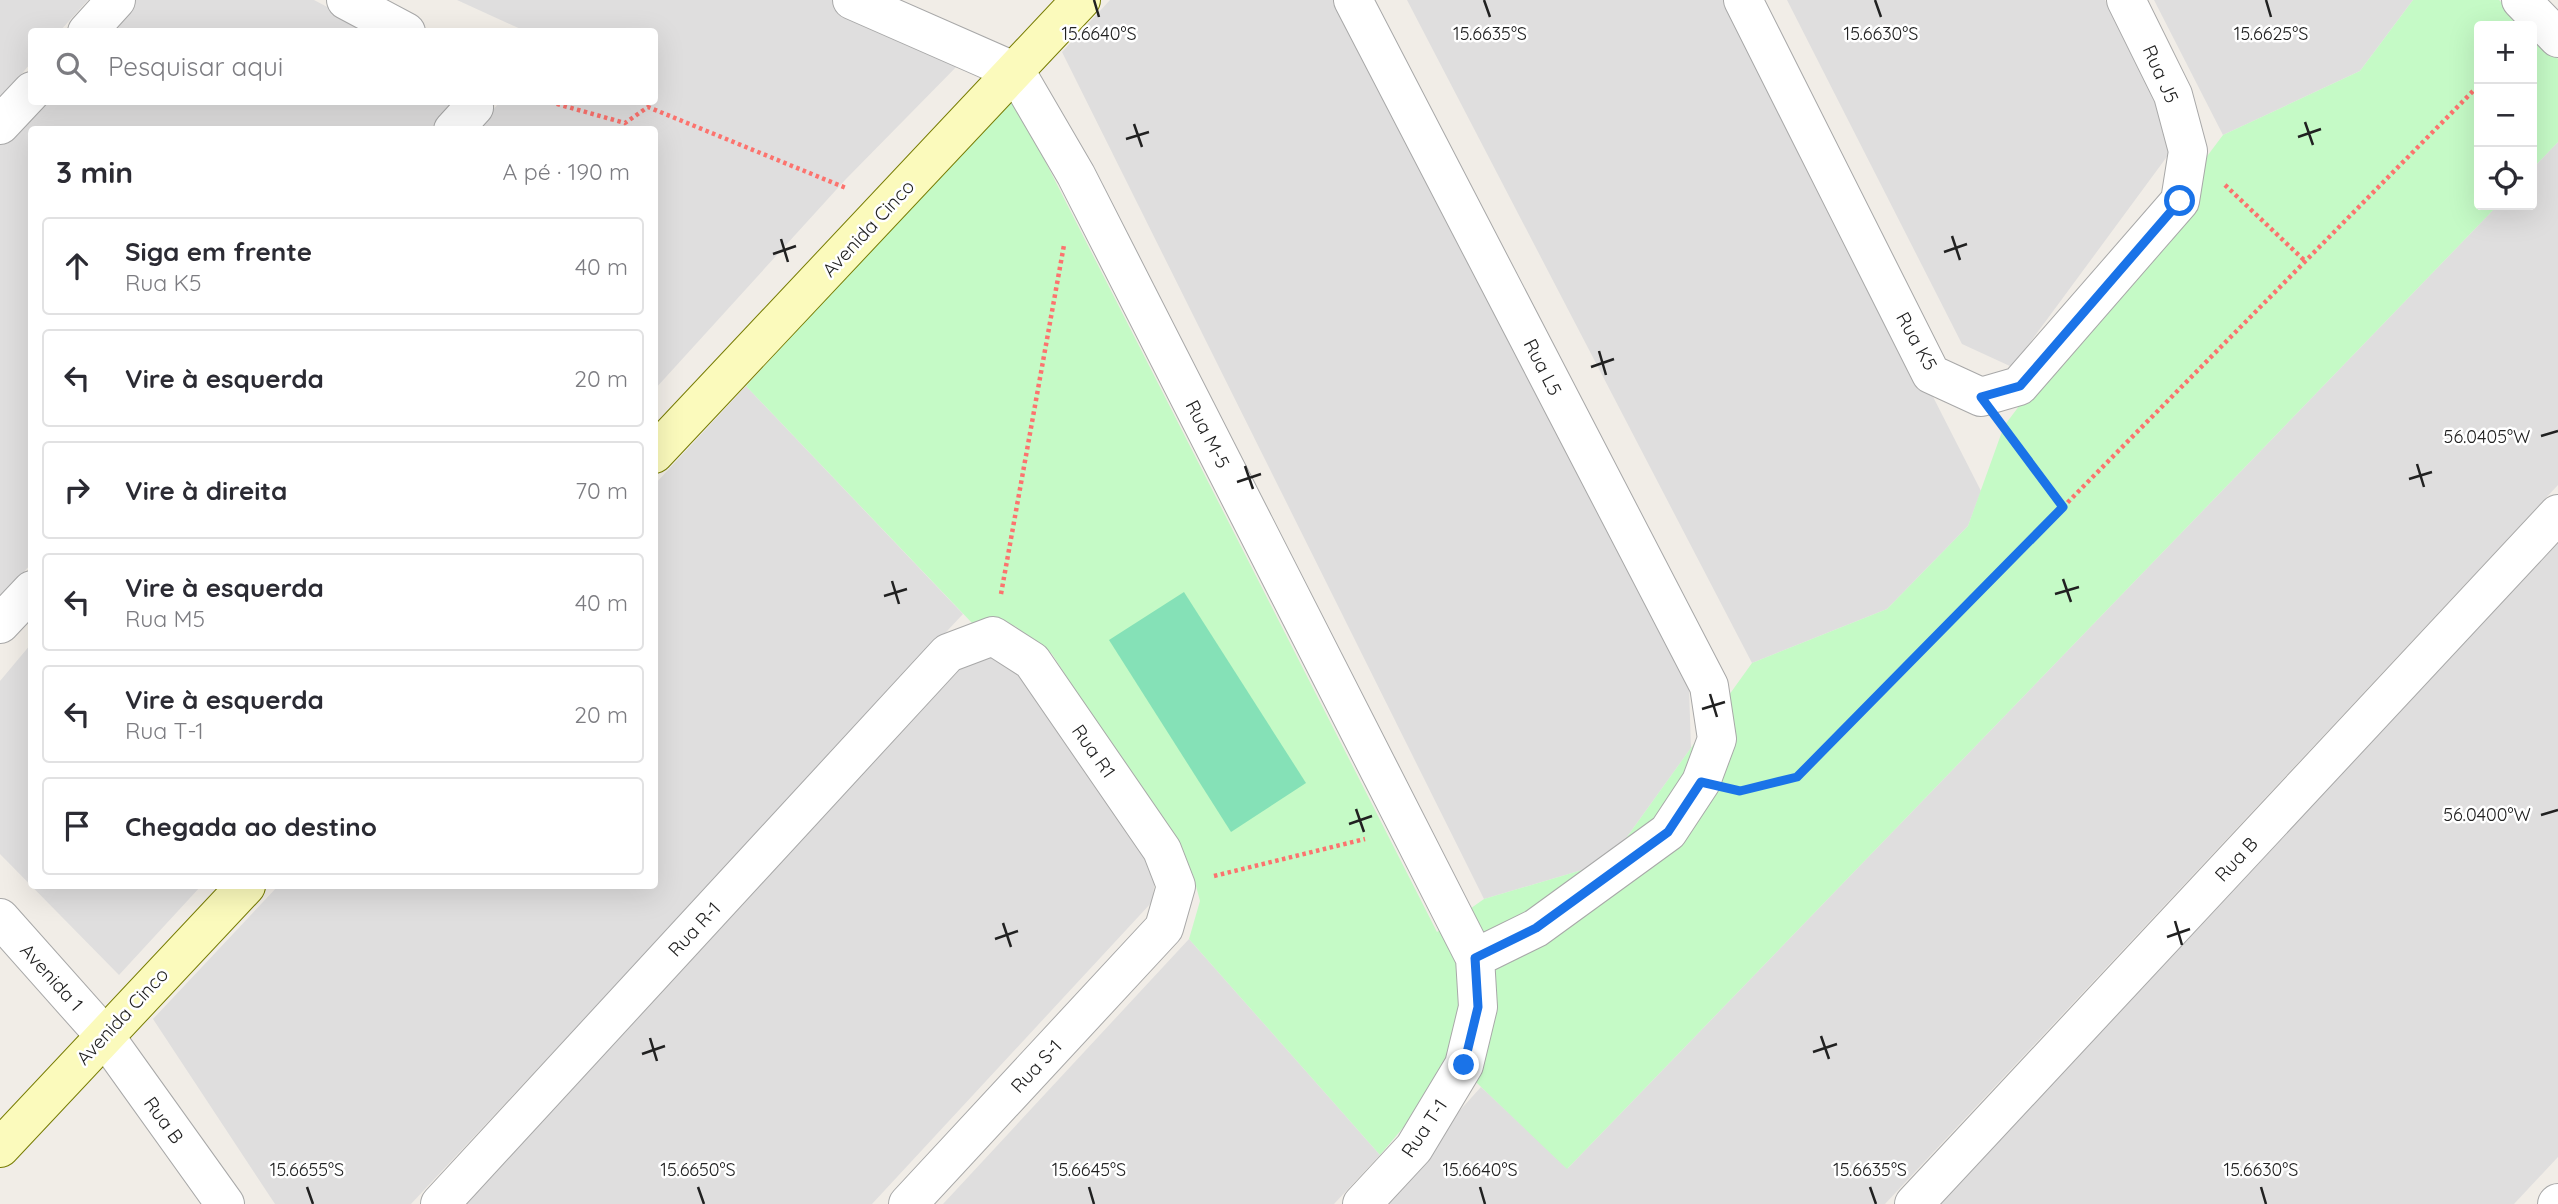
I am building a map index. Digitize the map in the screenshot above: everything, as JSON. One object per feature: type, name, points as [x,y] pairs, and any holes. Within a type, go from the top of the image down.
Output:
[{"type":"street","points":[[91,28],[116,0]]},
{"type":"street","points":[[346,0],[398,28]]},
{"type":"street","points":[[852,0],[1016,72]]},
{"type":"street","name":"Avenida Cinco","points":[[658,450],[1081,0]]},
{"type":"street","name":"Rua L5","points":[[1353,0],[1709,686],[1717,739],[1701,782]]},
{"type":"street","name":"Rua K5","points":[[1743,0],[1931,374],[1981,397]]},
{"type":"street","name":"Rua J5","points":[[2126,0],[2173,95],[2189,151]]},
{"type":"street","points":[[2521,0],[2558,38]]},
{"type":"street","name":"Rua M-5","points":[[1016,72],[1076,175],[1475,958]]},
{"type":"street","points":[[0,125],[28,95]]},
{"type":"street","points":[[457,126],[474,105]]},
{"type":"street","points":[[1981,397],[2020,386],[2180,201],[2189,151]]},
{"type":"street","name":"Rua B","points":[[1914,1204],[2558,514]]},
{"type":"street","points":[[0,624],[28,594]]},
{"type":"street","name":"Rua R-1","points":[[440,1204],[948,653],[993,636]]},
{"type":"street","name":"Rua R1","points":[[993,636],[1032,661],[1162,850],[1176,886]]},
{"type":"street","points":[[1475,958],[1536,928],[1668,832],[1701,782]]},
{"type":"street","name":"Rua S-1","points":[[908,1204],[1164,928],[1176,886]]},
{"type":"street","name":"Avenida Cinco","points":[[0,1148],[243,889]]},
{"type":"street","name":"Avenida 1","points":[[0,918],[104,1035]]},
{"type":"street","name":"Rua T-1","points":[[1362,1204],[1414,1148],[1464,1065],[1478,1007],[1475,958]]},
{"type":"street","name":"Rua B","points":[[104,1035],[225,1204]]},
{"type":"path","points":[[1701,782],[1740,791],[1797,777],[2474,90]]},
{"type":"path","points":[[561,105],[625,123],[648,107],[889,205]]},
{"type":"path","points":[[2189,151],[2305,261]]},
{"type":"path","points":[[993,636],[1064,243]]},
{"type":"path","points":[[1981,397],[2063,507]]},
{"type":"path","points":[[1176,886],[1409,828]]},
{"type":"shaded area","points":[[0,0],[88,0],[63,28],[28,28],[28,66],[0,99]]},
{"type":"shaded area","points":[[135,0],[314,0],[367,28],[109,28]]},
{"type":"shaded area","points":[[457,0],[833,0],[965,58],[846,179],[658,386],[658,126],[479,126],[497,105],[658,105],[658,28],[518,28]]},
{"type":"shaded area","points":[[1110,0],[1333,0],[1689,688],[1691,748],[1609,862],[1484,899],[1062,52]]},
{"type":"shaded area","points":[[1407,0],[1731,0],[1981,491],[1968,526],[1887,609],[1752,663]]},
{"type":"shaded area","points":[[1787,0],[2105,0],[2177,143],[2012,367],[1962,344]]},
{"type":"shaded area","points":[[2154,0],[2413,0],[2360,71],[2223,135]]},
{"type":"shaded area","points":[[37,105],[452,105],[433,126],[28,126],[28,567],[0,598],[0,145]]},
{"type":"shaded area","points":[[2558,142],[2558,485],[1885,1204],[1375,1204],[1481,1087],[1568,1168],[2493,210],[2537,210],[2537,164]]},
{"type":"shaded area","points":[[746,386],[963,614],[411,1204],[275,1204],[153,1019],[275,889],[658,889],[658,481]]},
{"type":"shaded area","points":[[2558,540],[2558,1157],[2514,1204],[1940,1204]]},
{"type":"shaded area","points":[[28,648],[28,882],[0,854],[0,681]]},
{"type":"shaded area","points":[[992,653],[1020,666],[1156,873],[1152,902],[872,1204],[460,1204],[967,657]]},
{"type":"shaded area","points":[[34,889],[198,889],[119,975]]},
{"type":"shaded area","points":[[1189,939],[1380,1155],[1334,1204],[943,1204]]},
{"type":"green space","points":[[2413,0],[2499,0],[2521,21],[2474,21],[2474,210],[2493,210],[1567,1169],[1457,1064],[1380,1155],[1189,939],[1200,901],[1193,875],[1052,654],[1015,626],[972,623],[746,386],[1012,96],[1437,932],[1484,899],[1609,862],[1752,663],[1887,609],[1968,526],[2004,426],[2223,135],[2360,71]]},
{"type":"green space","points":[[2537,37],[2558,59],[2558,142],[2537,164]]},
{"type":"green space","points":[[1184,592],[1306,783],[1231,832],[1109,640]]},
{"type":"route","points":[[1464,1065],[1478,1007],[1475,958],[1536,928],[1668,832],[1701,782],[1740,791],[1797,777],[2063,507],[1981,397],[2020,386],[2180,201]]}]
